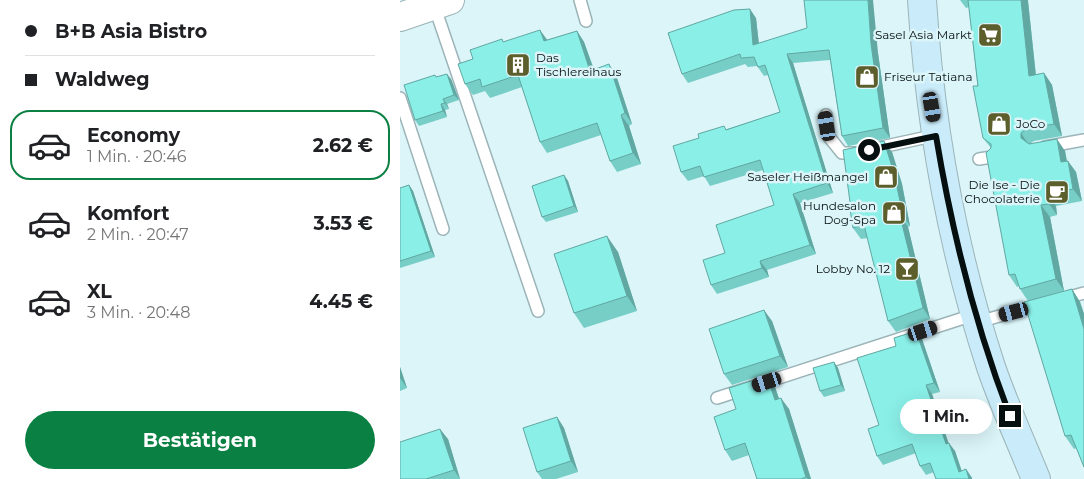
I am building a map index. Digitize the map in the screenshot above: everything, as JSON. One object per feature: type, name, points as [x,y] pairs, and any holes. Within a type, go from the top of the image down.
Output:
[{"type":"main road","points":[[922,0],[930,93],[936,136],[961,264],[994,376],[1036,479]]},
{"type":"street","points":[[400,17],[442,3]]},
{"type":"lane","points":[[580,0],[586,21]]},
{"type":"lane","points":[[442,3],[538,311]]},
{"type":"lane","points":[[400,98],[443,229]]},
{"type":"lane","points":[[826,115],[829,137],[842,153],[854,153],[936,136]]},
{"type":"lane","points":[[1036,148],[1084,140]]},
{"type":"lane","points":[[979,159],[992,157]]},
{"type":"lane","points":[[717,398],[977,318],[1084,293]]},
{"type":"building","points":[[804,0],[868,0],[871,44],[883,128],[842,136],[829,50],[787,54],[827,183],[793,194],[810,245],[760,261],[762,268],[711,285],[703,260],[725,253],[716,225],[774,205],[760,160],[704,177],[700,166],[681,172],[673,146],[699,138],[698,134],[724,126],[726,130],[780,112],[765,65],[758,67],[754,57],[741,58],[740,54],[682,74],[668,33],[734,10],[750,9],[753,45],[807,28]]},
{"type":"building","points":[[968,0],[1021,0],[1029,76],[1044,73],[1054,124],[1026,129],[1021,133],[1021,138],[1029,144],[1057,139],[1061,162],[1068,161],[1073,189],[1048,194],[1049,204],[1041,205],[1056,279],[1020,289],[1015,274],[1009,275],[986,153],[991,148],[991,144],[983,138],[973,86],[978,86]]},
{"type":"building","points":[[540,30],[544,41],[577,31],[590,71],[609,64],[625,113],[621,115],[633,153],[610,161],[597,123],[540,142],[518,75],[482,87],[480,79],[465,84],[458,64],[473,59],[470,50],[502,39],[503,42]]},
{"type":"building","points":[[447,74],[454,95],[443,99],[445,103],[441,104],[443,111],[415,120],[404,85],[435,75],[436,77]]},
{"type":"building","points":[[884,141],[894,173],[903,215],[900,216],[923,308],[888,321],[864,225],[853,228],[843,150]]},
{"type":"building","points":[[564,175],[574,206],[542,217],[532,186]]},
{"type":"building","points":[[409,185],[431,251],[400,261],[400,188]]},
{"type":"building","points":[[607,236],[627,296],[574,313],[554,254]]},
{"type":"building","points":[[1072,289],[1084,329],[1084,467],[1071,435],[1065,436],[1024,302]]},
{"type":"building","points":[[764,310],[780,356],[724,374],[709,329]]},
{"type":"building","points":[[916,331],[934,383],[926,385],[946,444],[949,443],[959,472],[966,469],[969,479],[936,479],[930,463],[920,466],[912,444],[877,456],[868,429],[879,425],[857,358],[896,346],[894,338]]},
{"type":"building","points":[[834,362],[841,385],[820,391],[813,368]]},
{"type":"building","points":[[767,376],[775,400],[781,398],[806,477],[801,479],[757,479],[745,443],[725,450],[714,417],[736,409],[729,388]]},
{"type":"building","points":[[557,417],[571,461],[537,472],[523,428]]},
{"type":"building","points":[[440,429],[454,470],[426,479],[400,479],[400,442]]},
{"type":"place","name":"Sasel Asia Markt","points":[[990,35]]},
{"type":"place","name":"Das Tischlereihaus","points":[[518,65]]},
{"type":"place","name":"Friseur Tatiana","points":[[867,77]]},
{"type":"place","name":"JoCo","points":[[999,124]]},
{"type":"place","name":"Saseler Heißmangel","points":[[886,177]]},
{"type":"place","name":"Die Ise - Die Chocolaterie","points":[[1057,192]]},
{"type":"place","name":"Hundesalon Dog-Spa","points":[[894,213]]},
{"type":"place","name":"Lobby No. 12","points":[[907,269]]},
{"type":"route","points":[[869,150],[936,136],[961,264],[992,367],[1010,416]]}]
